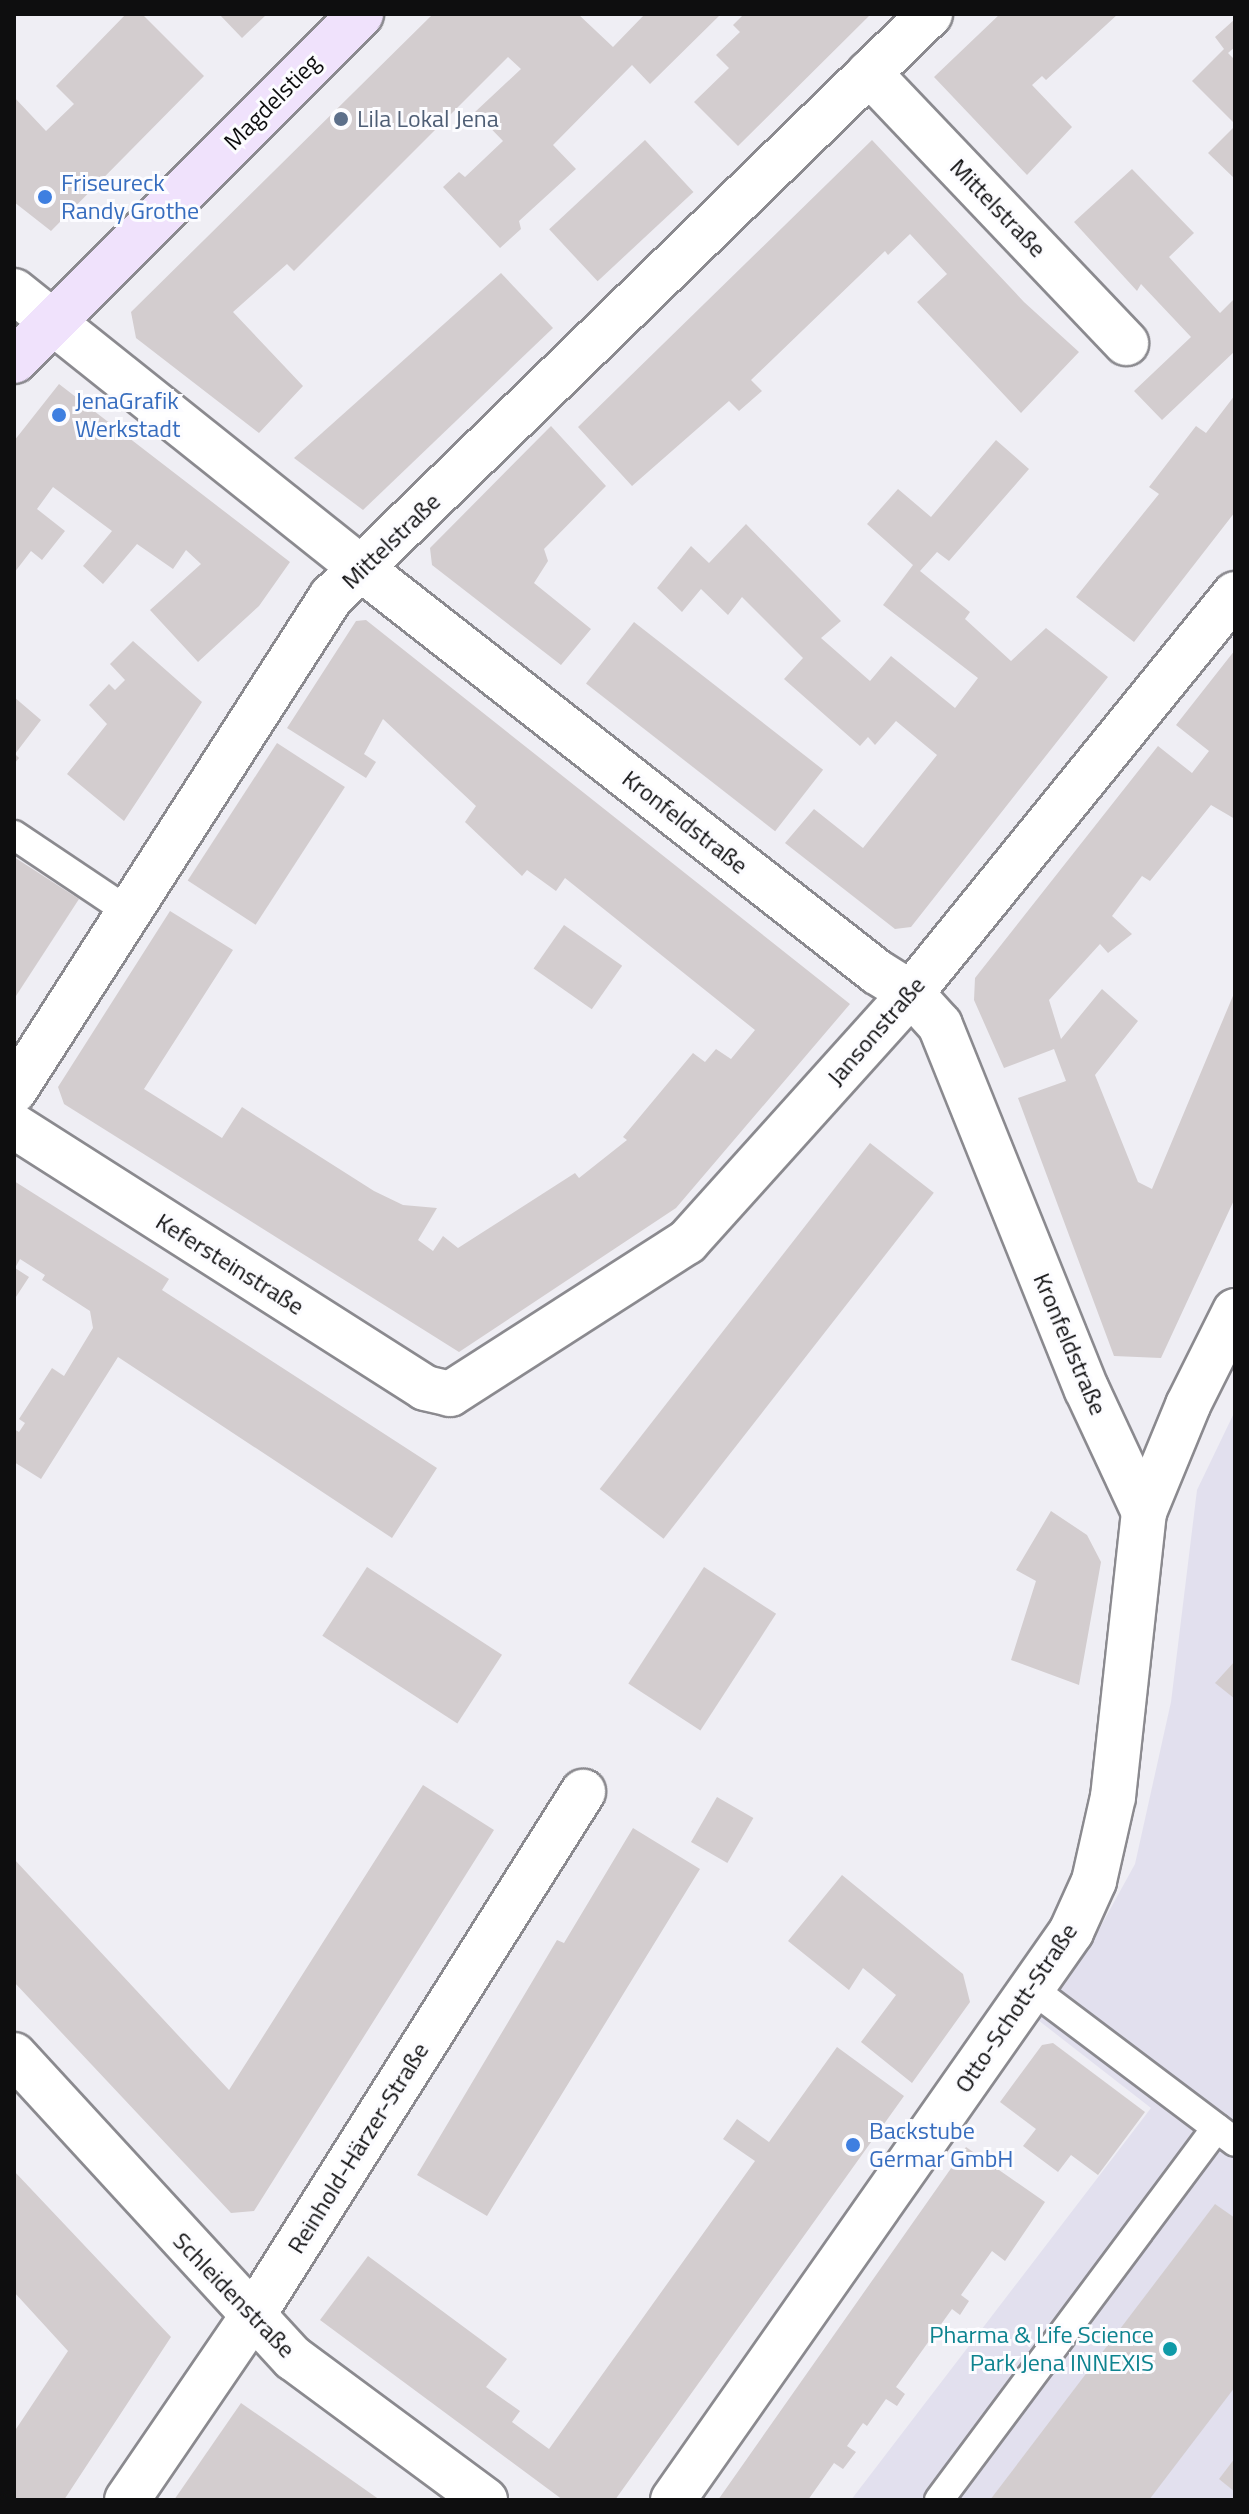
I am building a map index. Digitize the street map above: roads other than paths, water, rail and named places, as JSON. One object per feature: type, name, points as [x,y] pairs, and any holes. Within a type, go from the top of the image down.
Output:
[{"type":"main road","name":"Magdelstieg","points":[[14,361],[51,319],[361,14]]},
{"type":"street","name":"Mittelstraße","points":[[14,1091],[331,597],[363,570],[930,14]]},
{"type":"street","name":"Mittelstraße","points":[[869,73],[1126,343]]},
{"type":"street","name":"Kronfeldstraße","points":[[14,291],[363,570],[877,972],[911,993],[940,1025],[1087,1390],[1144,1512]]},
{"type":"street","name":"Jansonstraße","points":[[450,1394],[687,1242],[911,993],[1235,594]]},
{"type":"street","name":"Kefersteinstraße","points":[[14,1126],[425,1388],[450,1394]]},
{"type":"street","name":"Otto-Schott-Straße","points":[[673,2500],[1071,1932],[1094,1881],[1113,1797],[1144,1512],[1188,1405],[1235,1311]]},
{"type":"street","name":"Reinhold-Härzer-Straße","points":[[127,2500],[252,2317],[583,1792]]},
{"type":"street","name":"Schleidenstraße","points":[[14,2055],[293,2358],[485,2500]]},
{"type":"lane","points":[[14,835],[129,912]]},
{"type":"lane","points":[[939,2500],[1225,2135],[1031,1988]]},
{"type":"place","name":"Lila Lokal Jena","points":[[341,119]]},
{"type":"place","name":"Friseureck Randy Grothe","points":[[45,197]]},
{"type":"place","name":"JenaGrafik Werkstadt","points":[[59,415]]},
{"type":"place","name":"Backstube Germar GmbH","points":[[853,2145]]},
{"type":"place","name":"Pharma & Life Science Park Jena INNEXIS","points":[[1170,2349]]}]
